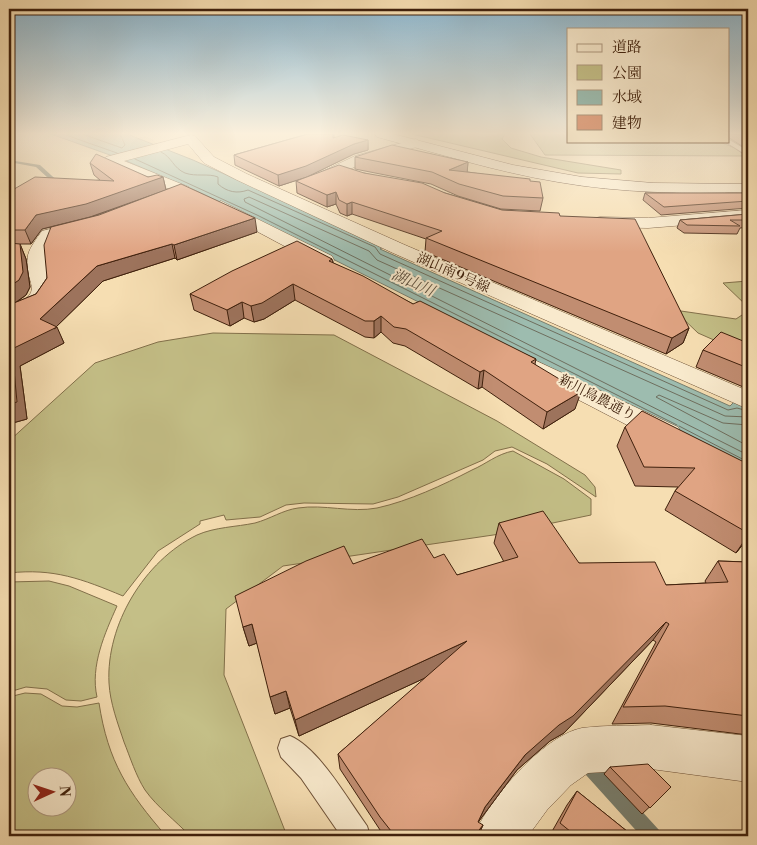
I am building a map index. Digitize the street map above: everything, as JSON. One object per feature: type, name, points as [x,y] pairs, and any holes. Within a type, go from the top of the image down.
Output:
[{"type":"street","name":"湖山南9号線","points":[[144,173],[184,190]]},
{"type":"street","name":"湖山南9号線","points":[[238,173],[399,249],[748,401]]},
{"type":"street","points":[[277,192],[313,182],[329,173]]},
{"type":"street","points":[[346,173],[357,177]]},
{"type":"street","points":[[532,173],[598,184],[668,188],[748,188]]},
{"type":"street","points":[[158,200],[184,190],[238,214],[347,271]]},
{"type":"street","points":[[586,222],[648,223],[748,215]]},
{"type":"street","points":[[9,316],[35,304],[42,292],[37,261],[28,251],[48,235],[106,219]]},
{"type":"street","name":"新川鳥農通り","points":[[513,356],[687,443]]},
{"type":"street","points":[[499,836],[530,793],[555,769],[581,751],[651,747],[748,759]]},
{"type":"lane","points":[[290,748],[310,769],[358,836]]},
{"type":"green space","points":[[748,281],[748,307],[723,283]]},
{"type":"green space","points":[[674,310],[736,319],[748,311],[748,355],[698,333]]},
{"type":"green space","points":[[213,333],[334,335],[497,421],[585,475],[595,487],[596,497],[547,464],[512,447],[495,451],[483,460],[398,497],[373,504],[304,503],[286,505],[260,517],[226,520],[224,515],[200,521],[200,524],[158,551],[123,596],[68,576],[40,572],[9,573],[9,441],[95,363],[158,342]]},
{"type":"green space","points":[[513,451],[564,479],[591,499],[591,515],[500,534],[283,566],[226,609],[224,675],[287,836],[190,836],[155,802],[142,785],[124,742],[111,698],[109,683],[110,661],[114,639],[132,597],[145,578],[160,561],[178,546],[204,532],[255,523],[298,508],[367,509],[389,505],[438,487],[507,452]]},
{"type":"green space","points":[[49,581],[69,586],[117,606],[97,662],[95,685],[97,697],[81,701],[66,700],[47,689],[26,687],[9,692],[9,582]]},
{"type":"green space","points":[[25,693],[41,694],[62,706],[77,707],[99,703],[108,742],[122,775],[130,790],[166,836],[9,836],[9,697]]},
{"type":"water","name":"湖山川","points":[[155,173],[223,173],[385,246],[380,249],[730,406],[735,401],[748,407],[748,467],[199,192]]},
{"type":"building","points":[[104,173],[140,173],[148,177],[157,175],[163,177],[86,204],[36,215],[25,230],[9,230],[9,192],[35,177],[114,181]]},
{"type":"building","points":[[316,173],[367,173],[422,183],[445,193],[502,210],[559,213],[560,216],[635,219],[689,328],[672,338],[426,238],[442,231],[352,202],[347,204],[339,200],[336,192],[327,195],[296,181]]},
{"type":"building","points":[[435,173],[480,173],[530,179],[530,181],[540,182],[543,198],[503,196],[459,184]]},
{"type":"building","points":[[181,184],[255,218],[174,245],[97,266],[40,319],[57,327],[12,349],[17,402],[9,404],[9,305],[36,294],[47,278],[44,245],[51,227],[99,215]]},
{"type":"building","points":[[645,193],[745,193],[748,195],[748,201],[664,207]]},
{"type":"building","points":[[748,214],[748,220],[730,220],[740,226],[687,225],[680,220]]},
{"type":"building","points":[[297,241],[332,259],[329,261],[363,276],[413,304],[420,301],[536,359],[531,362],[581,392],[547,412],[484,370],[480,372],[406,329],[394,327],[381,316],[374,321],[365,321],[293,284],[262,303],[251,306],[242,302],[227,310],[190,294],[232,271]]},
{"type":"building","points":[[9,243],[20,244],[23,272],[19,280],[9,287]]},
{"type":"building","points":[[721,332],[748,343],[748,368],[703,350]]},
{"type":"building","points":[[642,411],[748,464],[748,533],[675,491],[695,468],[644,467],[625,427]]},
{"type":"building","points":[[543,511],[579,563],[655,562],[666,585],[728,582],[718,561],[748,562],[748,716],[665,706],[623,707],[669,624],[666,622],[573,716],[559,725],[525,755],[485,807],[478,822],[483,825],[476,834],[478,836],[395,836],[338,754],[467,641],[295,720],[286,691],[270,697],[252,624],[243,627],[235,596],[306,561],[344,546],[353,564],[422,539],[434,558],[444,554],[457,575],[518,557],[499,523]]},
{"type":"building","points":[[648,764],[671,787],[650,808],[610,767]]},
{"type":"building","points":[[577,791],[633,836],[576,836],[560,823]]},
{"type":"waterway","points":[[46,173],[60,186]]},
{"type":"waterway","points":[[592,769],[653,836]]}]
